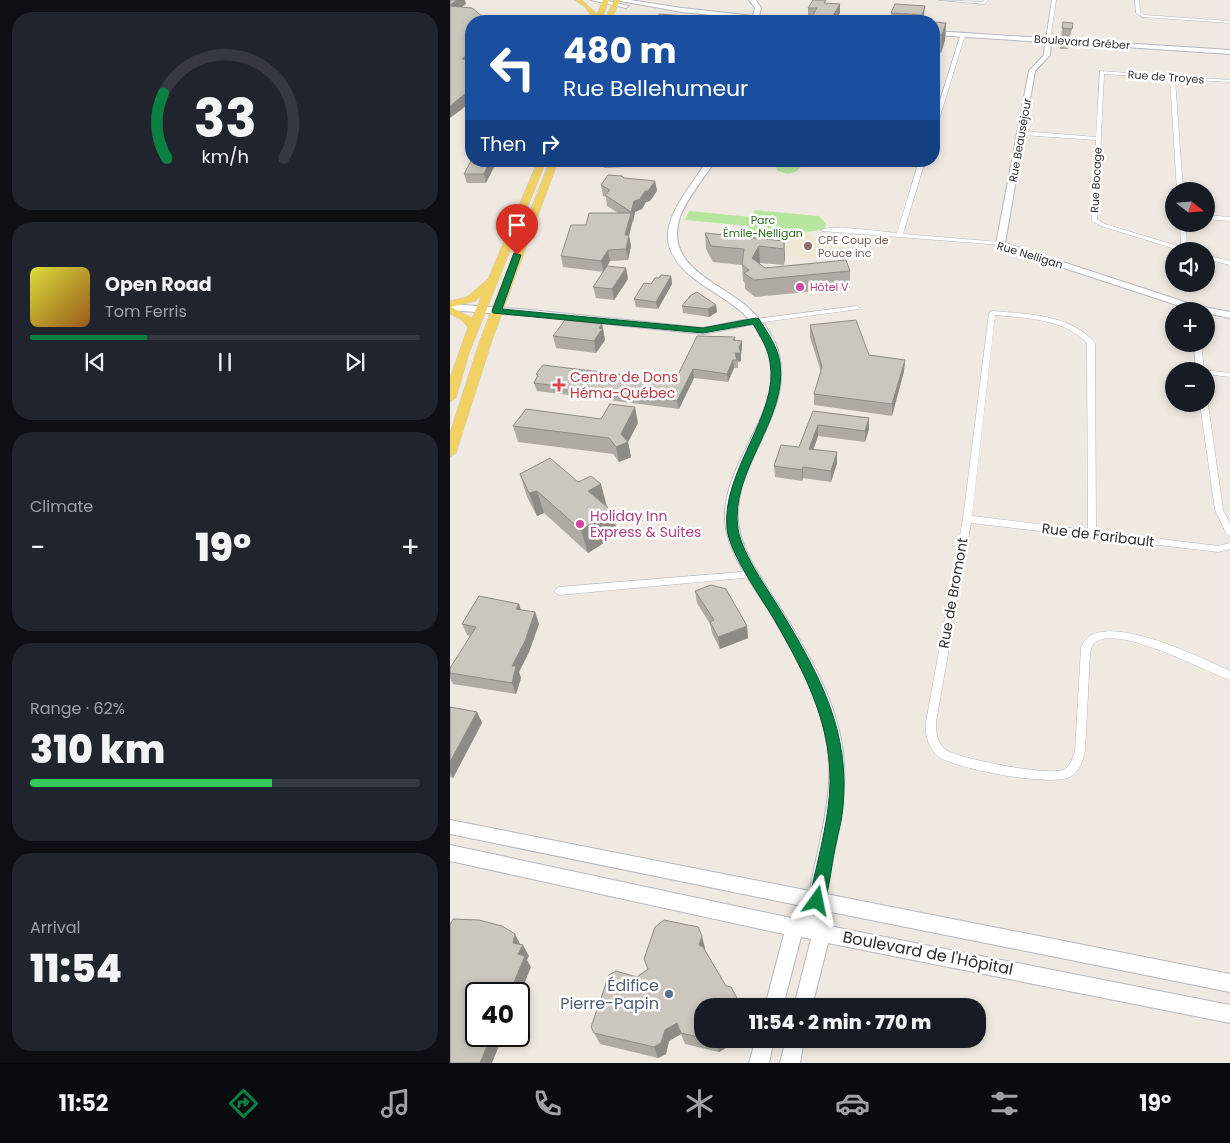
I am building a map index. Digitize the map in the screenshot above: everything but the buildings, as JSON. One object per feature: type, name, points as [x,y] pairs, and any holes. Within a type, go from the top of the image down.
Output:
[{"type":"main road","points":[[578,0],[587,6],[594,15]]},
{"type":"main road","points":[[600,15],[606,1]]},
{"type":"main road","points":[[611,15],[617,1]]},
{"type":"main road","points":[[450,398],[463,353],[540,167]]},
{"type":"main road","points":[[450,453],[496,311],[552,167]]},
{"type":"main road","points":[[450,307],[471,299],[495,276]]},
{"type":"main road","points":[[450,307],[470,320],[474,327]]},
{"type":"street","points":[[594,0],[617,1],[727,15]]},
{"type":"street","points":[[752,0],[759,8]]},
{"type":"street","points":[[941,0],[985,3],[986,0]]},
{"type":"street","points":[[1048,40],[1054,0]]},
{"type":"street","points":[[1137,0],[1139,14],[1143,16],[1230,22]]},
{"type":"street","points":[[617,1],[716,15]]},
{"type":"street","points":[[738,15],[759,8]]},
{"type":"street","points":[[757,15],[759,8]]},
{"type":"street","name":"Boulevard Gréber","points":[[940,33],[1230,52]]},
{"type":"street","points":[[940,107],[963,35]]},
{"type":"street","name":"Rue Beauséjour","points":[[1000,244],[1032,71],[1047,55],[1048,40]]},
{"type":"street","name":"Rue de Troyes","points":[[1102,72],[1230,81]]},
{"type":"street","name":"Rue Bocage","points":[[1102,72],[1094,220],[1103,225],[1165,244]]},
{"type":"street","points":[[1172,77],[1179,182]]},
{"type":"street","points":[[1022,133],[1098,139]]},
{"type":"street","points":[[707,167],[676,215],[672,224],[671,239],[680,260],[690,271],[735,301],[756,321],[774,354],[775,383],[771,402],[739,480],[732,510],[733,531],[738,547],[805,662],[827,712],[837,766],[836,808],[817,901],[821,932],[805,998]]},
{"type":"street","points":[[898,235],[920,167]]},
{"type":"street","points":[[1215,218],[1230,219]]},
{"type":"street","name":"Rue Nelligan","points":[[824,230],[1000,244],[1172,302]]},
{"type":"street","points":[[1215,259],[1230,263]]},
{"type":"street","points":[[450,307],[703,331],[756,321],[857,308]]},
{"type":"street","name":"Rue Nelligan","points":[[1215,312],[1230,314]]},
{"type":"street","name":"Rue de Bromont","points":[[1092,534],[1090,343],[1075,330],[1033,318],[992,313],[967,518],[930,722],[932,739],[935,746],[948,757],[1044,776],[1061,775],[1070,772],[1075,766],[1080,751],[1085,654],[1091,640],[1098,636],[1116,635],[1140,640],[1173,651],[1230,676]]},
{"type":"street","points":[[1215,373],[1230,375]]},
{"type":"street","points":[[1205,412],[1219,510],[1230,534]]},
{"type":"street","name":"Rue de Faribault","points":[[967,518],[1218,549],[1230,546]]},
{"type":"street","points":[[558,591],[753,574]]},
{"type":"street","name":"Boulevard de l'Hôpital","points":[[450,827],[1230,983]]},
{"type":"street","name":"Boulevard de l'Hôpital","points":[[450,853],[795,927],[1230,1014]]},
{"type":"street","points":[[776,998],[795,927],[817,901]]},
{"type":"street","points":[[759,1063],[763,1048]]},
{"type":"street","points":[[790,1063],[793,1048]]},
{"type":"shaded area","name":"CPE Coup de Pouce inc","points":[[807,231],[813,237],[823,238],[835,233],[849,235],[840,260],[767,254],[776,234],[788,235]]},
{"type":"green space","points":[[776,167],[800,167],[793,173],[777,170]]},
{"type":"green space","name":"Parc Émile-Nelligan","points":[[755,210],[819,216],[826,224],[824,230],[788,235],[776,234],[767,254],[736,251],[749,226],[685,220],[689,211],[751,217]]},
{"type":"place","name":"CPE Coup de Pouce inc","points":[[808,246]]},
{"type":"place","name":"Hôtel V","points":[[800,287]]},
{"type":"place","name":"Centre de Dons Héma-Québec","points":[[559,385]]},
{"type":"place","name":"Holiday Inn Express & Suites","points":[[580,524]]},
{"type":"place","name":"Édifice Pierre-Papin","points":[[669,994]]},
{"type":"route","points":[[517,255],[496,311],[703,331],[756,321],[767,338],[776,363],[775,387],[771,402],[739,480],[732,510],[733,531],[738,547],[805,662],[827,712],[833,737],[837,776],[836,808],[817,901]]}]
